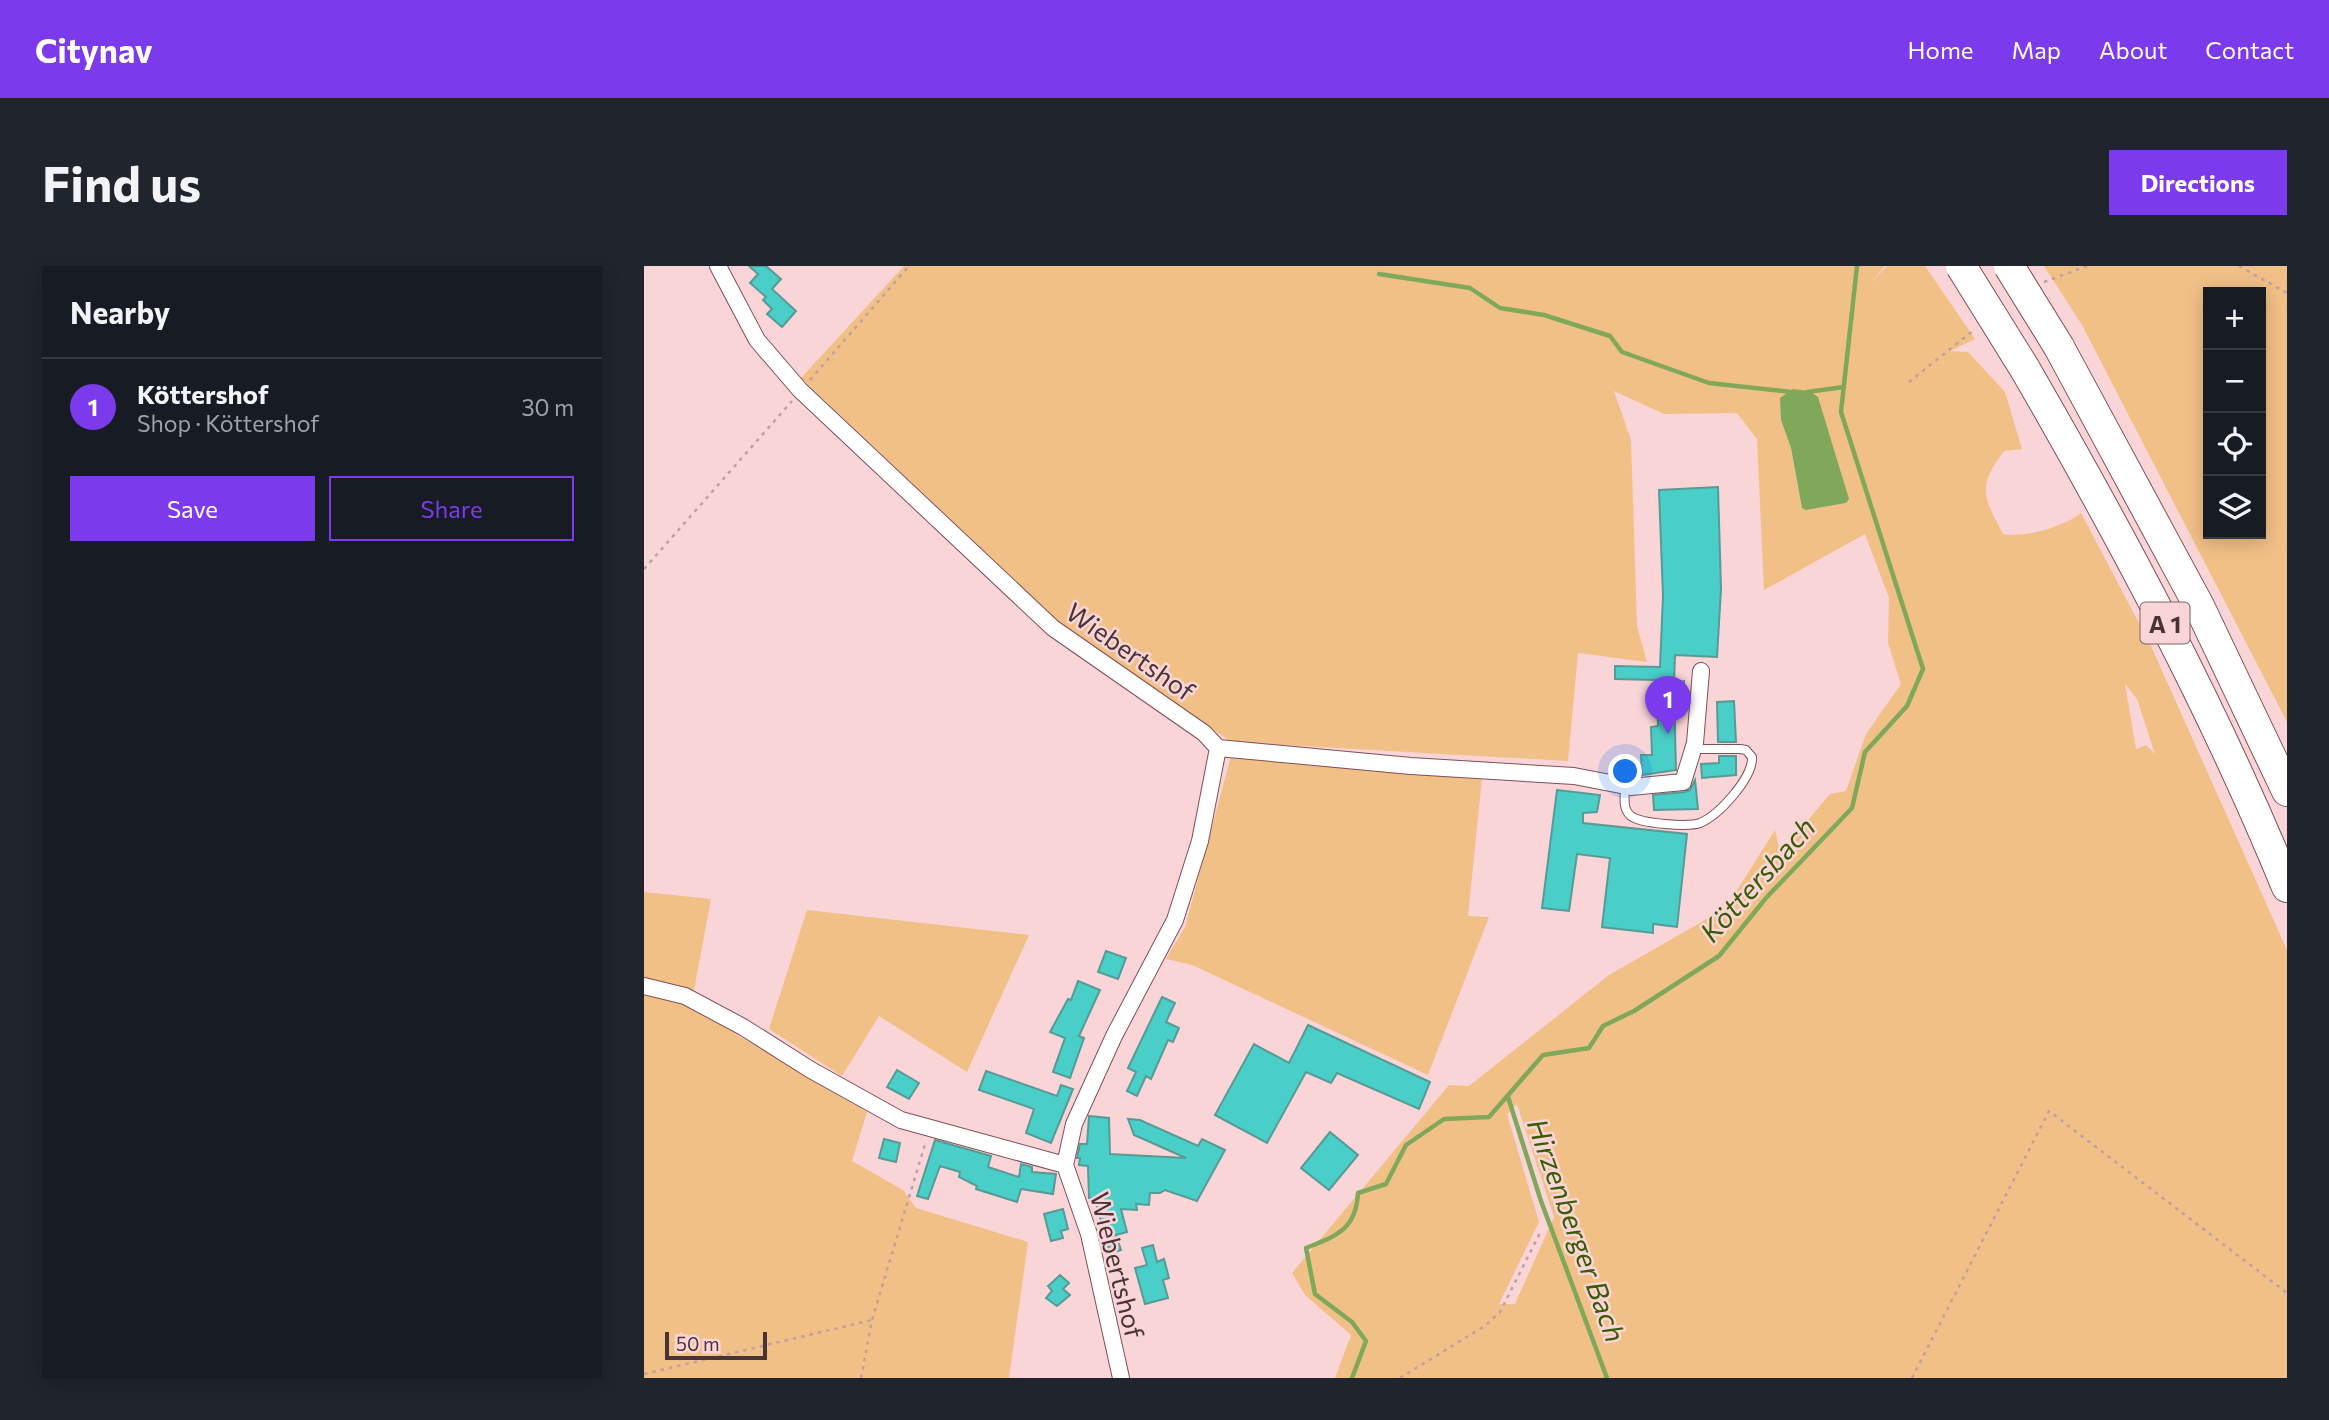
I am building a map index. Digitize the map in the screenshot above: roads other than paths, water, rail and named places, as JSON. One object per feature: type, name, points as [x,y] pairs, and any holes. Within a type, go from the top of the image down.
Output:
[{"type":"highway","name":"A 1","points":[[1961,266],[2025,369],[2164,620],[2241,780],[2287,887]]},
{"type":"highway","name":"A 1","points":[[2009,266],[2059,347],[2206,618],[2287,791]]},
{"type":"street","name":"Wiebertshof","points":[[718,266],[757,340],[800,390],[1053,628],[1204,733],[1218,748],[1200,841],[1175,920],[1114,1036],[1074,1124],[1065,1165],[1089,1234],[1121,1378]]},
{"type":"street","points":[[1218,748],[1411,766],[1574,776],[1625,786],[1683,782],[1693,749],[1701,671]]},
{"type":"street","name":"Wiebertshof","points":[[644,986],[685,996],[901,1120],[1065,1165]]},
{"type":"lane","points":[[1625,786],[1625,804],[1631,816],[1638,820],[1657,823],[1702,822],[1729,800],[1748,774],[1752,757],[1746,750],[1693,749]]},
{"type":"waterway","name":"Köttersbach","points":[[1352,1378],[1366,1341],[1352,1322],[1315,1294],[1306,1248],[1327,1240],[1349,1223],[1358,1193],[1386,1184],[1406,1145],[1444,1119],[1489,1117],[1543,1055],[1589,1048],[1603,1026],[1634,1011],[1719,956],[1766,898],[1852,808],[1865,752],[1907,706],[1923,669],[1841,412],[1857,266]]},
{"type":"waterway","points":[[1379,274],[1470,288],[1500,308],[1544,315],[1610,336],[1622,352],[1709,383],[1791,392]]},
{"type":"waterway","points":[[1807,392],[1844,387]]},
{"type":"waterway","name":"Hirzenberger Bach","points":[[1508,1097],[1541,1201],[1607,1378]]},
{"type":"place","name":"Köttershof","points":[[1668,734]]}]
